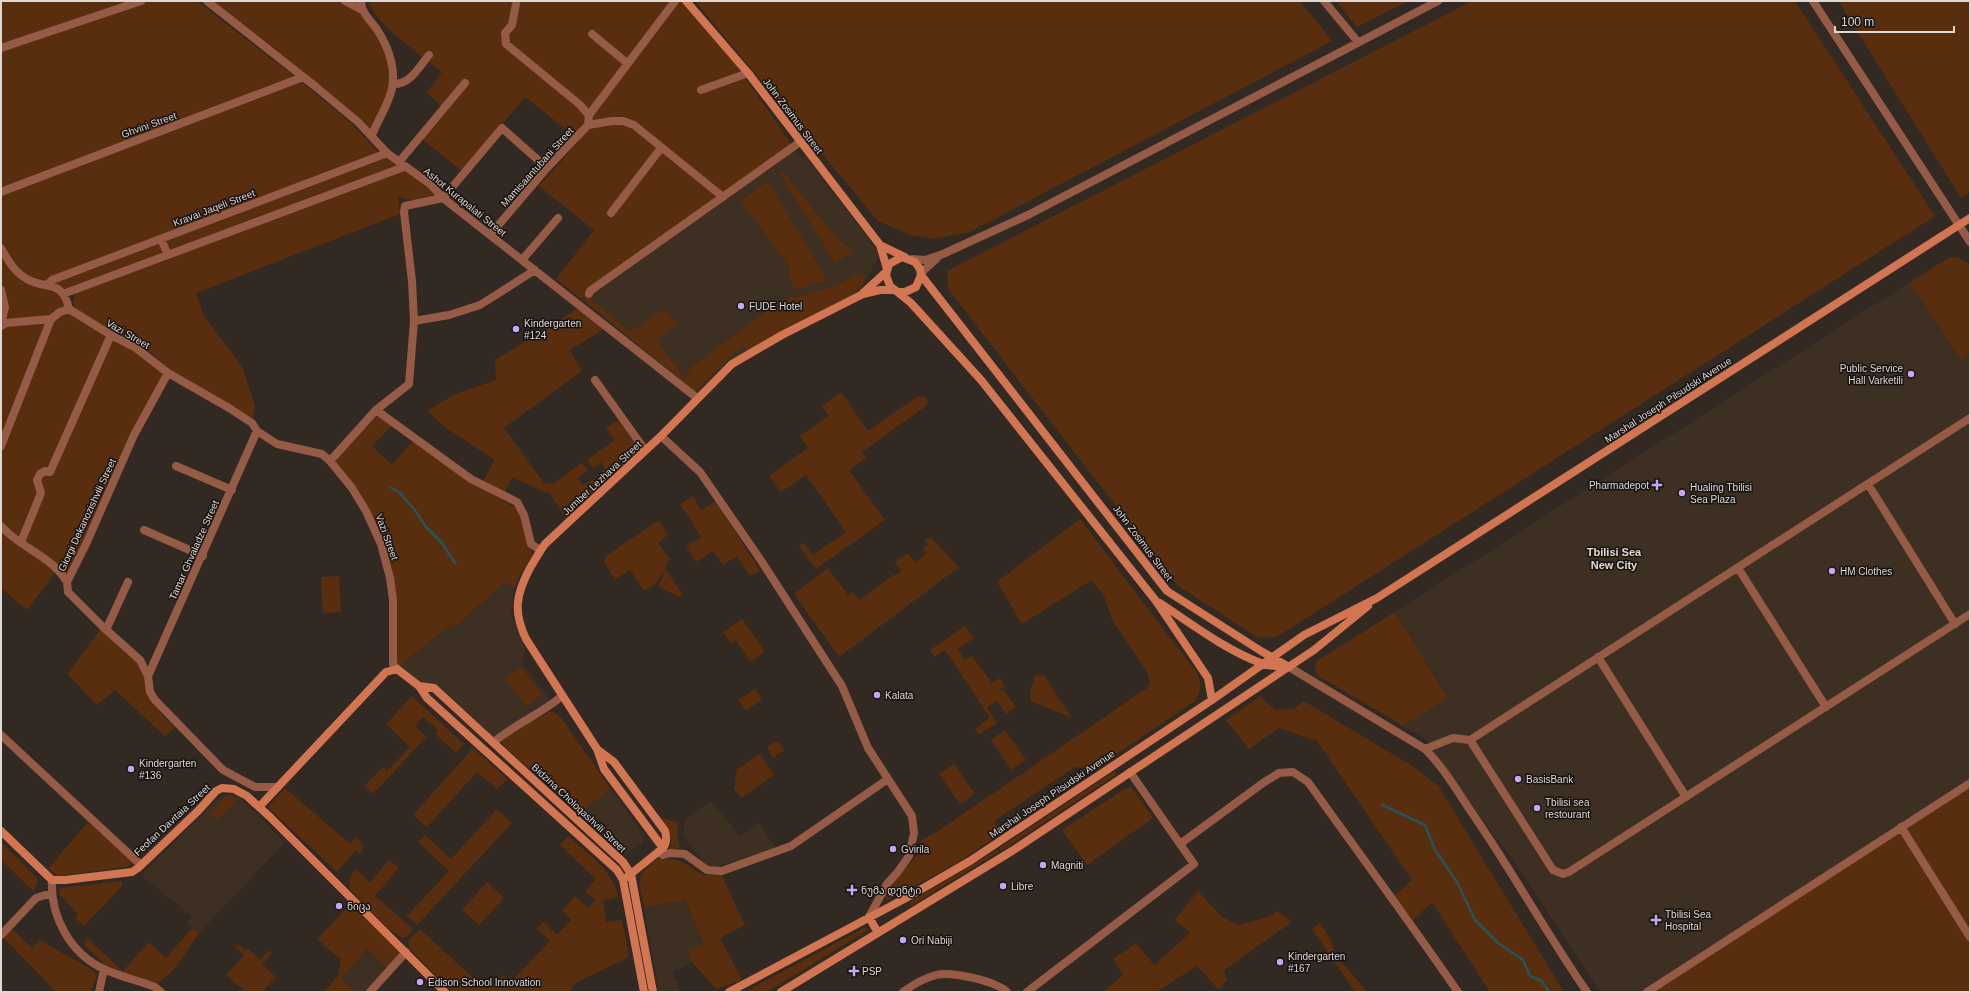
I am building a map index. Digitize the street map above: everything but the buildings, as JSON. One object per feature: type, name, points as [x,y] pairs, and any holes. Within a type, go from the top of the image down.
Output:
[{"type":"street","points":[[1,48],[141,1]]},
{"type":"street","name":"Ashot Kurapalati Street","points":[[207,1],[303,77],[372,135],[387,153],[430,184],[443,198],[697,398]]},
{"type":"street","points":[[346,1],[362,10],[389,50],[393,71],[393,84],[390,98],[379,117],[372,135]]},
{"type":"street","points":[[361,1],[362,10]]},
{"type":"street","points":[[588,125],[589,115],[675,1]]},
{"type":"street","name":"John Zosimus Street","points":[[686,1],[748,73],[880,245],[886,271]]},
{"type":"street","points":[[1324,1],[1358,42]]},
{"type":"street","points":[[1212,700],[1208,678],[1156,601],[981,380],[925,317],[887,281],[886,271],[893,260],[909,258],[925,260],[943,254],[1028,215],[1438,1]]},
{"type":"street","points":[[1813,1],[1970,242]]},
{"type":"street","points":[[516,4],[512,25],[505,33],[506,44],[580,104],[589,115]]},
{"type":"street","points":[[592,34],[627,63]]},
{"type":"street","points":[[393,84],[401,85],[409,79],[429,55]]},
{"type":"street","points":[[701,90],[748,73]]},
{"type":"street","name":"Ghvini Street","points":[[1,192],[303,77]]},
{"type":"street","points":[[63,294],[402,164],[465,83]]},
{"type":"street","name":"Mamisaantubani Street","points":[[490,235],[548,168],[588,125],[600,122],[623,121],[634,125],[723,197]]},
{"type":"street","points":[[330,461],[376,410],[409,384],[414,321],[404,212],[405,206],[443,198],[502,128],[548,168]]},
{"type":"street","points":[[589,294],[590,291],[800,142]]},
{"type":"street","points":[[611,213],[661,148]]},
{"type":"street","name":"Kravai Jaqeli Street","points":[[48,284],[52,280],[387,153]]},
{"type":"street","points":[[522,260],[558,218]]},
{"type":"street","name":"Marshal Joseph Pilsudski Avenue","points":[[729,992],[906,898],[970,861],[1212,700],[1274,658],[1304,635],[1377,598],[1970,218]]},
{"type":"street","points":[[162,239],[168,255]]},
{"type":"street","name":"John Zosimus Street","points":[[880,245],[909,258]]},
{"type":"street","points":[[1,248],[13,268],[20,275],[29,280],[54,286],[67,300],[69,309],[60,312],[51,319],[1,446]]},
{"type":"street","points":[[921,274],[943,254]]},
{"type":"street","points":[[896,291],[911,290],[919,282],[921,274],[918,265],[909,258]]},
{"type":"street","points":[[414,321],[449,315],[480,306],[535,270]]},
{"type":"street","name":"Jumber Lezhava Street","points":[[863,294],[886,271]]},
{"type":"street","name":"John Zosimus Street","points":[[921,274],[1167,591],[1289,667]]},
{"type":"street","points":[[1,290],[5,307],[1,325],[51,319]]},
{"type":"street","name":"Jumber Lezhava Street","points":[[597,749],[614,762],[665,832],[666,840],[660,850],[604,769],[597,749],[526,639],[520,626],[517,614],[521,586],[540,550],[661,436],[732,364],[782,335],[863,294],[874,291],[896,291]]},
{"type":"street","name":"Vazi Street","points":[[69,309],[111,335],[136,348],[168,373],[229,408],[252,424],[257,431],[277,444],[322,454],[330,461],[352,488],[363,505],[381,544],[390,578],[393,600],[393,664],[397,669]]},
{"type":"street","points":[[21,542],[41,493],[37,480],[40,474],[45,471],[50,472],[111,335]]},
{"type":"street","name":"Giorgi Dekanozishvili Street","points":[[168,373],[134,435],[87,542],[67,582],[68,592],[106,630],[140,660],[148,676],[150,692],[155,700],[222,770],[256,787],[278,787]]},
{"type":"street","points":[[595,380],[646,450]]},
{"type":"street","points":[[376,410],[466,476],[516,502],[524,515],[531,544],[540,550]]},
{"type":"street","points":[[1425,749],[1453,738],[1470,740],[1970,418]]},
{"type":"street","name":"Tamar Ghvaladze Street","points":[[148,676],[203,556],[257,431]]},
{"type":"street","points":[[661,436],[700,472],[764,564],[842,686],[868,748],[910,812],[914,824],[914,833],[909,856],[887,884],[869,917],[878,933]]},
{"type":"street","points":[[176,466],[232,490]]},
{"type":"street","points":[[1868,484],[1955,624]]},
{"type":"street","points":[[1,526],[7,533],[60,570],[67,582]]},
{"type":"street","points":[[144,530],[203,556]]},
{"type":"street","points":[[1738,568],[1826,707]]},
{"type":"street","points":[[106,630],[128,582]]},
{"type":"street","points":[[1149,592],[1158,591],[1161,583]]},
{"type":"street","name":"Marshal Joseph Pilsudski Avenue","points":[[781,992],[1012,850],[1289,667],[1335,635],[1377,598]]},
{"type":"street","points":[[1156,601],[1228,646],[1264,664],[1289,667],[1425,749],[1435,759],[1479,822],[1562,955],[1587,992]]},
{"type":"street","points":[[1470,740],[1553,870],[1557,873],[1569,872],[1970,614]]},
{"type":"street","points":[[1598,657],[1686,797]]},
{"type":"street","points":[[259,807],[386,672],[397,669]]},
{"type":"street","name":"Bidzina Choloqashvili Street","points":[[397,669],[419,686],[427,698],[618,870],[623,880],[644,992]]},
{"type":"street","name":"Bidzina Choloqashvili Street","points":[[419,686],[434,688],[623,862],[631,874],[653,992]]},
{"type":"street","points":[[492,757],[496,745],[503,734],[550,707],[562,696]]},
{"type":"street","name":"Feofan Davitaia Street","points":[[1,735],[141,865],[216,792],[222,788],[234,789],[259,807],[446,992]]},
{"type":"street","points":[[1027,992],[1194,864],[1130,772],[1123,759]]},
{"type":"street","points":[[1180,844],[1279,773],[1293,772],[1301,776],[1308,782],[1389,896],[1407,918],[1458,992]]},
{"type":"street","points":[[623,880],[660,850],[663,855],[670,853],[685,854],[707,870],[722,871],[791,846],[888,779]]},
{"type":"street","points":[[529,791],[537,783]]},
{"type":"street","points":[[1647,992],[1970,783]]},
{"type":"street","points":[[567,825],[574,817]]},
{"type":"street","points":[[1900,827],[1970,937]]},
{"type":"street","points":[[1,832],[52,880],[66,880],[132,872],[141,865]]},
{"type":"street","points":[[52,880],[52,893],[59,924],[78,950],[104,970],[155,987],[161,992]]},
{"type":"street","points":[[1,935],[36,898],[52,893]]},
{"type":"street","points":[[370,992],[406,952]]},
{"type":"street","points":[[99,992],[104,970]]},
{"type":"street","points":[[903,992],[936,974],[972,977],[1002,987],[1007,992]]},
{"type":"shaded area","points":[[1,1],[141,1],[1,48]]},
{"type":"shaded area","points":[[147,1],[197,1],[295,77],[1,190],[1,50]]},
{"type":"shaded area","points":[[207,1],[361,1],[389,50],[393,84],[372,135]]},
{"type":"shaded area","points":[[368,1],[682,1],[737,66],[796,151],[581,299],[556,279],[594,230],[539,186],[580,140],[525,97],[463,172],[422,139],[445,111],[427,92],[442,72],[389,29],[372,10]]},
{"type":"shaded area","points":[[695,1],[1300,1],[1332,41],[970,232],[934,239],[910,235],[878,221]]},
{"type":"shaded area","points":[[1336,1],[1408,1],[1357,27]]},
{"type":"shaded area","points":[[1472,1],[1795,1],[1935,216],[1277,637],[1258,638],[1177,585],[948,289],[947,271]]},
{"type":"shaded area","points":[[1838,1],[1970,1],[1970,192],[1961,198]]},
{"type":"shaded area","points":[[299,80],[352,124],[380,154],[387,153],[404,167],[64,294],[69,309],[1,328],[1,248],[29,280],[50,281],[37,279],[26,273],[13,259],[4,245],[1,237],[1,194]]},
{"type":"shaded area","points":[[796,151],[800,157],[806,157],[877,250],[878,257],[862,288],[854,295],[732,362],[698,392],[694,392],[581,299]]},
{"type":"shaded area","points":[[408,170],[436,196],[417,201],[398,197],[400,214],[196,293],[204,316],[242,366],[255,406],[252,419],[172,371],[151,352],[111,333],[76,310],[73,302],[76,293]]},
{"type":"shaded area","points":[[783,172],[837,238],[853,251],[835,263],[780,174]]},
{"type":"shaded area","points":[[768,181],[827,280],[796,290],[789,279],[790,268],[741,201]]},
{"type":"shaded area","points":[[1957,257],[1970,264],[1970,354],[1961,360],[1910,282],[1948,258]]},
{"type":"shaded area","points":[[856,275],[865,276],[862,285],[851,295],[748,350],[743,347],[734,353],[695,391],[583,299],[588,297],[630,332],[664,309],[677,325],[656,340],[686,380],[690,368],[771,308],[775,308],[788,298],[803,296],[838,284]]},
{"type":"shaded area","points":[[1910,282],[1961,360],[1970,354],[1970,783],[1647,992],[1600,992],[1510,855],[1440,766],[1427,740],[1403,726],[1448,697],[1395,612]]},
{"type":"shaded area","points":[[577,309],[605,328],[570,350],[582,371],[504,428],[544,483],[553,484],[582,463],[588,471],[578,478],[583,485],[593,479],[601,488],[566,519],[549,492],[547,493],[512,477],[505,492],[483,481],[495,460],[449,430],[427,411],[455,394],[496,380],[495,360]]},
{"type":"shaded area","points":[[69,313],[133,349],[156,366],[164,374],[70,575],[10,532],[1,522],[1,329],[3,327]]},
{"type":"shaded area","points":[[841,392],[868,431],[918,396],[926,397],[928,403],[926,406],[862,452],[866,458],[849,470],[885,520],[816,569],[799,546],[804,543],[813,555],[846,532],[806,475],[781,492],[769,476],[808,448],[800,436],[829,416],[822,406]]},
{"type":"shaded area","points":[[380,416],[392,426],[372,446],[392,465],[413,441],[467,479],[517,509],[522,519],[525,536],[532,552],[532,556],[520,575],[514,589],[505,582],[460,623],[446,628],[398,667],[395,663],[395,597],[368,510],[334,459],[373,418]]},
{"type":"shaded area","points":[[618,420],[640,450],[604,483],[598,475],[605,469],[601,462],[593,468],[587,460],[614,440],[606,428]]},
{"type":"shaded area","points":[[693,496],[701,510],[716,501],[760,571],[750,576],[737,556],[723,565],[713,551],[696,562],[686,546],[701,537],[680,504]]},
{"type":"shaded area","points":[[1080,519],[1197,673],[1200,680],[1200,687],[1196,700],[1096,768],[1075,767],[994,821],[1000,834],[954,865],[887,900],[884,897],[886,893],[916,856],[920,841],[938,831],[1147,688],[1150,683],[1147,672],[1112,620],[1104,596],[1092,580],[1022,624],[997,582]]},
{"type":"shaded area","points":[[656,522],[660,522],[668,535],[658,543],[670,559],[665,568],[683,595],[680,597],[658,586],[665,569],[656,583],[644,591],[630,570],[615,580],[604,562],[606,556]]},
{"type":"shaded area","points":[[1,527],[57,570],[27,610],[1,588]]},
{"type":"shaded area","points":[[930,537],[959,567],[839,657],[794,594],[828,568],[848,595],[853,592],[859,600],[892,576],[887,568],[894,576],[901,571],[895,562],[908,553],[915,562],[926,554],[923,549],[928,545],[925,540]]},
{"type":"shaded area","points":[[339,576],[341,612],[323,613],[321,577]]},
{"type":"shaded area","points":[[505,582],[514,589],[511,609],[512,616],[526,649],[522,663],[549,698],[549,702],[495,740],[436,686],[419,682],[398,667],[446,628],[460,623]]},
{"type":"shaded area","points":[[1395,612],[1448,698],[1403,726],[1317,675],[1314,667],[1317,661]]},
{"type":"shaded area","points":[[742,619],[765,651],[750,662],[736,640],[731,643],[723,632]]},
{"type":"shaded area","points":[[965,626],[974,638],[958,649],[965,660],[972,656],[992,683],[1000,678],[1005,686],[993,695],[1003,689],[1016,707],[1006,714],[997,701],[987,708],[997,723],[979,735],[975,729],[990,718],[945,650],[934,657],[930,650]]},
{"type":"shaded area","points":[[102,627],[140,660],[149,692],[161,714],[175,728],[165,736],[115,690],[97,705],[67,674]]},
{"type":"shaded area","points":[[521,667],[542,695],[526,707],[505,678]]},
{"type":"shaded area","points":[[1035,675],[1044,676],[1072,718],[1031,701],[1030,692]]},
{"type":"shaded area","points":[[755,689],[762,699],[746,711],[738,700]]},
{"type":"shaded area","points":[[412,696],[464,744],[456,753],[435,734],[438,730],[423,717],[415,726],[426,737],[373,794],[364,786],[383,767],[387,771],[410,747],[386,724]]},
{"type":"shaded area","points":[[1260,696],[1275,710],[1294,709],[1304,701],[1414,767],[1439,787],[1564,992],[1490,992],[1432,902],[1413,920],[1394,896],[1412,880],[1317,741],[1279,728],[1249,749],[1226,720]]},
{"type":"shaded area","points":[[551,711],[562,719],[611,789],[579,814],[501,743],[507,736]]},
{"type":"shaded area","points":[[1005,730],[1026,760],[1011,770],[991,740]]},
{"type":"shaded area","points":[[774,742],[779,742],[784,750],[773,758],[768,750],[768,746]]},
{"type":"shaded area","points":[[473,748],[507,779],[497,789],[477,772],[427,827],[413,815]]},
{"type":"shaded area","points":[[760,754],[774,775],[741,798],[734,789],[737,769]]},
{"type":"shaded area","points":[[954,764],[975,794],[960,804],[939,774]]},
{"type":"shaded area","points":[[1115,771],[1117,774],[1001,851],[999,848]]},
{"type":"shaded area","points":[[1970,783],[1970,992],[1647,992]]},
{"type":"shaded area","points":[[1131,787],[1153,818],[1087,865],[1062,830],[1126,788]]},
{"type":"shaded area","points":[[285,788],[350,844],[357,837],[364,847],[360,854],[355,851],[337,872],[270,809],[269,806]]},
{"type":"shaded area","points":[[611,789],[644,835],[643,843],[622,854],[579,814]]},
{"type":"shaded area","points":[[231,794],[237,795],[285,842],[200,932],[186,923],[192,917],[143,877],[143,873],[221,796]]},
{"type":"shaded area","points":[[231,795],[235,800],[234,803],[217,820],[211,814],[225,796]]},
{"type":"shaded area","points":[[711,801],[740,836],[759,822],[776,849],[709,869],[684,836],[684,824],[687,817]]},
{"type":"shaded area","points":[[497,809],[512,823],[417,925],[407,916],[449,871],[418,842],[425,835],[451,859]]},
{"type":"shaded area","points":[[663,818],[679,823],[677,833],[680,848],[669,851],[671,847],[671,838],[668,830],[660,819]]},
{"type":"shaded area","points":[[88,822],[134,863],[126,867],[58,876],[48,869]]},
{"type":"shaded area","points":[[568,836],[599,863],[615,887],[618,897],[603,900],[606,922],[622,920],[629,955],[627,958],[574,984],[570,992],[452,992],[410,949],[408,941],[420,929],[484,988],[492,987],[503,975],[511,982],[550,941],[537,929],[543,922],[557,935],[571,920],[562,910],[575,896],[588,908],[595,900],[585,891],[596,879],[560,845]]},
{"type":"shaded area","points":[[1,842],[37,878],[37,885],[33,891],[1,860]]},
{"type":"shaded area","points":[[997,850],[998,852],[911,906],[910,902]]},
{"type":"shaded area","points":[[657,859],[684,862],[704,875],[721,874],[745,925],[720,938],[742,980],[716,989],[692,962],[688,951],[704,944],[685,900],[644,907],[640,885],[641,875]]},
{"type":"shaded area","points":[[389,860],[399,868],[375,896],[413,929],[408,936],[403,938],[388,929],[350,889],[350,877],[356,869],[370,882]]},
{"type":"shaded area","points":[[122,881],[122,886],[84,926],[75,918],[78,914],[60,895],[60,888]]},
{"type":"shaded area","points":[[487,882],[504,898],[479,925],[462,910]]},
{"type":"shaded area","points":[[1198,891],[1221,916],[1238,925],[1268,917],[1277,911],[1292,922],[1224,970],[1227,980],[1219,990],[1197,966],[1156,992],[1103,992],[1123,975],[1113,959],[1136,943],[1154,965],[1190,933],[1175,920]]},
{"type":"shaded area","points":[[685,900],[704,944],[688,951],[692,962],[673,972],[681,992],[659,992],[644,907]]},
{"type":"shaded area","points":[[351,904],[401,953],[388,969],[367,949],[341,978],[355,992],[324,992],[338,976],[341,960],[317,939]]},
{"type":"shaded area","points":[[1320,923],[1330,939],[1336,955],[1367,992],[1355,992],[1312,929]]},
{"type":"shaded area","points":[[866,927],[868,930],[767,992],[749,992],[748,990]]},
{"type":"shaded area","points":[[11,928],[32,948],[40,940],[92,970],[97,975],[91,992],[56,992],[2,936]]},
{"type":"shaded area","points":[[192,928],[200,932],[168,976],[154,985],[106,965],[85,946],[85,940],[88,939],[123,971],[149,942],[166,958]]},
{"type":"shaded area","points":[[238,944],[246,951],[248,949],[260,960],[269,950],[272,953],[262,964],[276,977],[262,992],[246,992],[226,975],[244,955],[235,947]]},
{"type":"shaded area","points":[[367,949],[388,969],[368,992],[355,992],[340,978]]},
{"type":"waterway","points":[[390,487],[399,492],[414,509],[426,527],[442,543],[455,563]]},
{"type":"waterway","points":[[1382,805],[1425,825],[1435,850],[1457,882],[1475,920],[1498,943],[1523,960],[1530,976],[1542,981],[1549,992]]},
{"type":"place","name":"FUDE Hotel","points":[[741,306]]},
{"type":"place","name":"Kindergarten #124","points":[[516,329]]},
{"type":"place","name":"Public Service Hall Varketili","points":[[1911,374]]},
{"type":"place","name":"Pharmadepot","points":[[1657,485]]},
{"type":"place","name":"Hualing Tbilisi Sea Plaza","points":[[1682,493]]},
{"type":"place","name":"HM Clothes","points":[[1832,571]]},
{"type":"place","name":"Kalata","points":[[877,695]]},
{"type":"place","name":"Kindergarten #136","points":[[131,769]]},
{"type":"place","name":"BasisBank","points":[[1518,779]]},
{"type":"place","name":"Tbilisi sea restourant","points":[[1537,808]]},
{"type":"place","name":"Gvirila","points":[[893,849]]},
{"type":"place","name":"Magniti","points":[[1043,865]]},
{"type":"place","name":"Libre","points":[[1003,886]]},
{"type":"place","name":"ნუმა დენტი","points":[[852,890]]},
{"type":"place","name":"ნიცა","points":[[339,906]]},
{"type":"place","name":"Tbilisi Sea Hospital","points":[[1656,920]]},
{"type":"place","name":"Ori Nabiji","points":[[903,940]]},
{"type":"place","name":"Kindergarten #167","points":[[1280,962]]},
{"type":"place","name":"PSP","points":[[854,971]]},
{"type":"place","name":"Edison School Innovation","points":[[420,982]]},
{"type":"district","name":"Tbilisi Sea New City","points":[[1614,558]]}]
